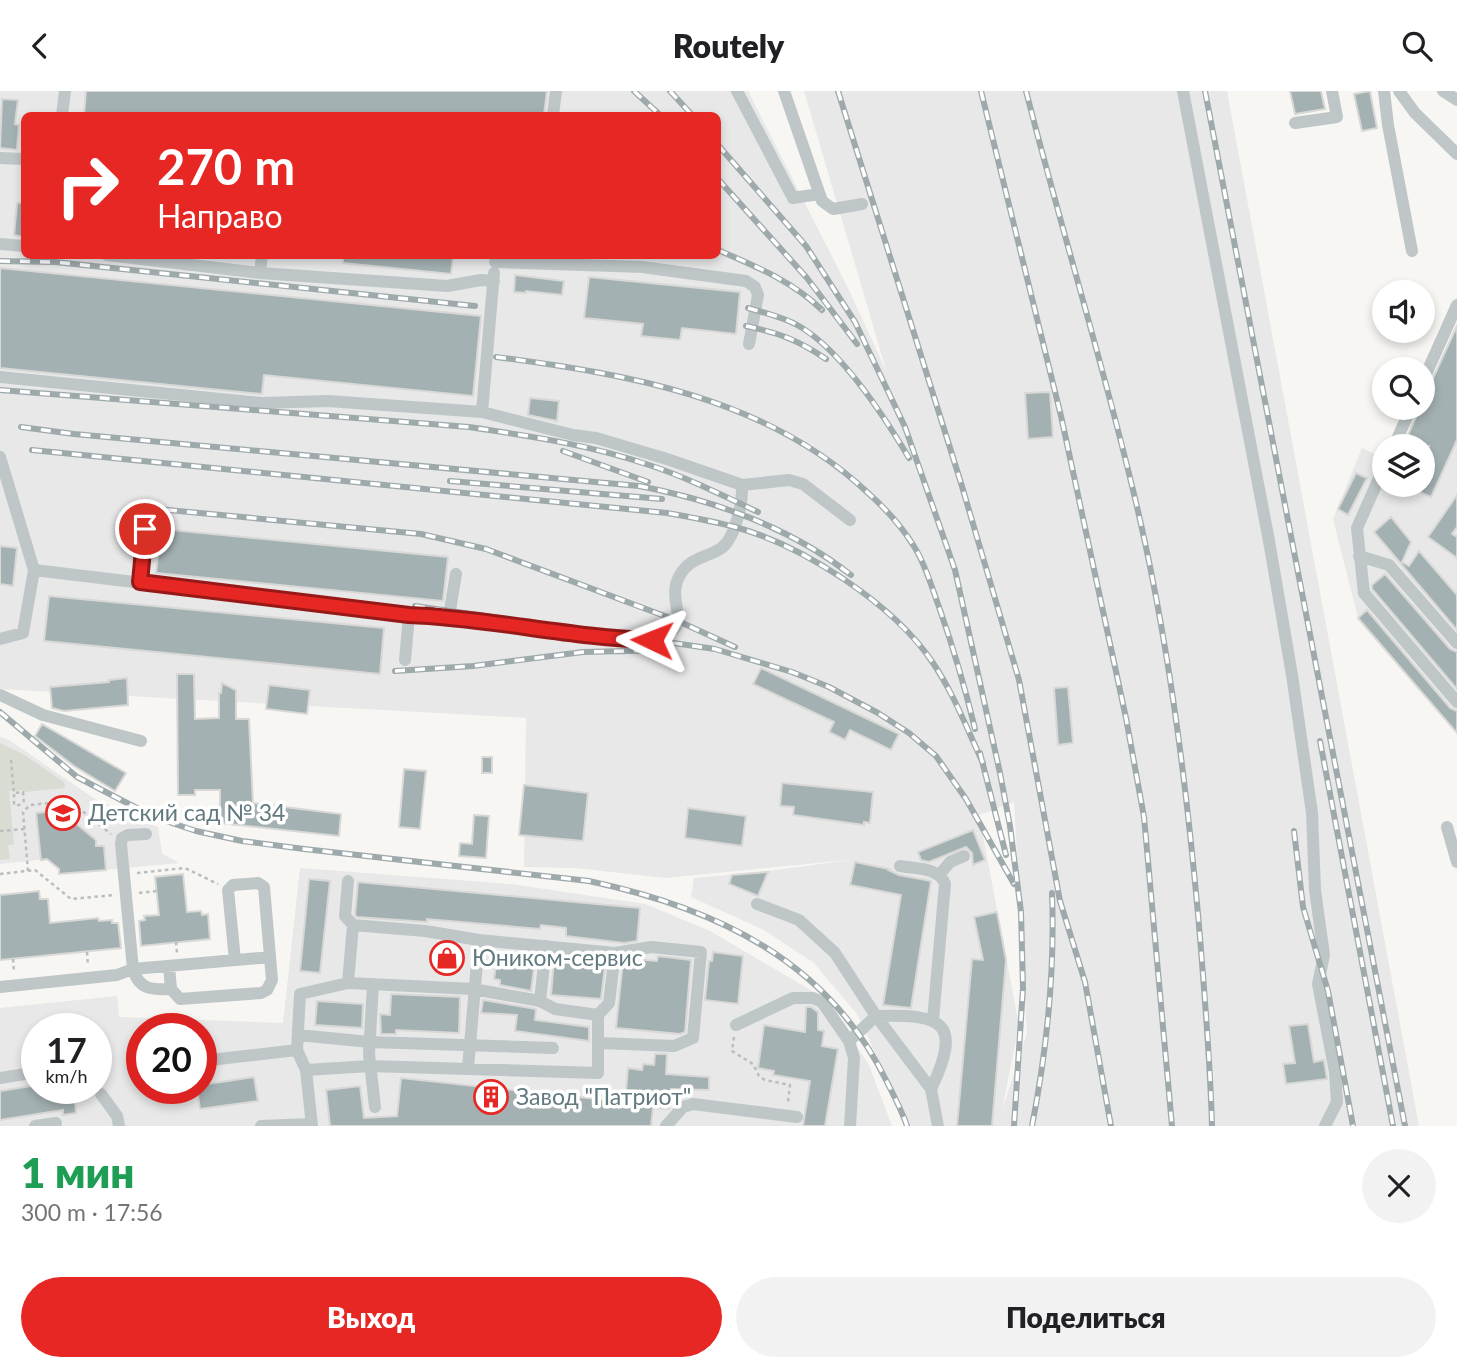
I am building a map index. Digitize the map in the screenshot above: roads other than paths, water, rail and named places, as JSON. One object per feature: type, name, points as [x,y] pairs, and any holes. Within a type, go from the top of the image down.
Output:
[{"type":"street","points":[[62,112],[65,91]]},
{"type":"street","points":[[553,112],[556,91]]},
{"type":"street","points":[[737,91],[793,198],[818,194]]},
{"type":"street","points":[[784,91],[822,201],[833,209],[862,204]]},
{"type":"street","points":[[1183,91],[1269,541],[1312,813],[1315,890],[1324,955],[1318,984],[1335,1072],[1337,1103],[1325,1126]]},
{"type":"street","points":[[1296,123],[1336,117],[1332,91]]},
{"type":"street","points":[[1384,91],[1412,251]]},
{"type":"street","points":[[1399,91],[1415,113],[1457,154]]},
{"type":"street","points":[[1443,91],[1457,100]]},
{"type":"street","points":[[0,157],[21,159]]},
{"type":"street","points":[[0,244],[21,246]]},
{"type":"street","points":[[141,259],[260,273],[447,286],[481,280],[494,281]]},
{"type":"street","points":[[260,273],[262,259]]},
{"type":"street","points":[[482,412],[496,259],[642,267],[746,281],[755,286],[758,295],[749,344]]},
{"type":"street","points":[[1434,357],[1457,305]]},
{"type":"street","points":[[0,377],[262,403],[328,401],[482,412],[573,435],[596,438],[742,485],[778,480],[803,484],[850,520]]},
{"type":"street","points":[[0,457],[34,570],[23,633],[0,639]]},
{"type":"street","points":[[34,570],[409,615],[449,616],[622,639],[652,640],[666,635],[674,629],[678,621],[674,590],[686,567],[697,558],[721,548],[728,541],[741,504],[742,485]]},
{"type":"street","points":[[1372,494],[1357,528],[1364,593],[1457,702]]},
{"type":"street","points":[[140,582],[145,529]]},
{"type":"street","points":[[1359,556],[1389,565],[1457,643]]},
{"type":"street","points":[[449,616],[457,574]]},
{"type":"street","points":[[405,660],[409,615]]},
{"type":"street","points":[[0,695],[43,715],[141,741]]},
{"type":"street","points":[[1447,827],[1457,862]]},
{"type":"street","points":[[146,834],[128,835],[122,838],[121,844],[133,969],[135,977],[146,988],[171,989]]},
{"type":"street","points":[[940,874],[950,862],[964,856]]},
{"type":"street","points":[[900,866],[940,874]]},
{"type":"street","points":[[933,1020],[945,884],[940,874]]},
{"type":"street","points":[[348,881],[345,916],[353,925],[615,953],[651,947],[701,952],[693,1038],[674,1046],[600,1043]]},
{"type":"street","points":[[173,961],[171,989],[174,995],[187,1000],[261,993],[267,990],[272,980],[271,948],[262,884],[233,885],[228,891],[235,960]]},
{"type":"street","points":[[757,904],[799,920],[818,935],[835,954],[876,1016],[932,1089],[938,1126]]},
{"type":"street","points":[[348,983],[353,925]]},
{"type":"street","points":[[468,1068],[479,940]]},
{"type":"street","points":[[540,1001],[546,946]]},
{"type":"street","points":[[306,1070],[370,1066],[598,1073],[598,1014],[609,1003],[615,953]]},
{"type":"street","points":[[0,987],[117,975],[173,961],[270,957]]},
{"type":"street","points":[[265,1126],[312,1125],[306,1070],[298,1050],[300,994],[348,983],[473,989],[540,1001],[555,1009],[598,1014]]},
{"type":"street","points":[[373,984],[370,1066],[375,1107]]},
{"type":"street","points":[[736,1025],[793,998],[813,998],[822,1002],[849,1041],[854,1058],[850,1126]]},
{"type":"street","points":[[849,1041],[876,1016],[933,1020],[942,1027],[947,1040],[945,1061],[932,1089]]},
{"type":"street","points":[[298,1035],[370,1042],[552,1048]]},
{"type":"street","points":[[217,1059],[298,1050]]},
{"type":"street","points":[[0,1078],[21,1075]]},
{"type":"street","points":[[108,1104],[117,1116],[119,1126]]},
{"type":"street","points":[[666,1126],[683,1107],[693,1104],[792,1117]]},
{"type":"street","points":[[35,1126],[55,1123]]},
{"type":"railway","points":[[634,91],[657,112]]},
{"type":"railway","points":[[670,91],[689,112]]},
{"type":"railway","points":[[838,91],[961,483],[1019,680],[1060,901],[1085,982],[1111,1126]]},
{"type":"railway","points":[[981,91],[1061,416],[1126,718],[1144,817],[1172,1126]]},
{"type":"railway","points":[[1026,91],[1121,440],[1156,595],[1181,754],[1193,861],[1212,1126]]},
{"type":"railway","points":[[1205,91],[1405,1126]]},
{"type":"railway","points":[[721,148],[806,246],[855,322],[905,427],[955,570],[1000,773],[1021,912],[1023,988],[1014,1126]]},
{"type":"railway","points":[[721,182],[807,278],[857,344]]},
{"type":"railway","points":[[721,251],[786,282],[822,310]]},
{"type":"railway","points":[[0,261],[55,262],[475,306]]},
{"type":"railway","points":[[748,308],[799,326],[831,351],[875,404],[909,458]]},
{"type":"railway","points":[[746,326],[788,338],[826,359]]},
{"type":"railway","points":[[496,357],[596,372],[694,396],[740,412],[785,434],[828,460],[887,511],[919,555],[949,637],[975,729]]},
{"type":"railway","points":[[0,390],[469,427],[515,434],[582,447],[649,465],[758,512]]},
{"type":"railway","points":[[21,427],[639,486],[695,499],[751,518],[803,543],[851,575]]},
{"type":"railway","points":[[32,450],[667,513],[726,525],[761,536],[817,562],[895,619],[916,641],[941,675],[983,763]]},
{"type":"railway","points":[[563,451],[648,482]]},
{"type":"railway","points":[[450,481],[662,499]]},
{"type":"railway","points":[[147,508],[421,534],[486,549],[678,621],[735,647]]},
{"type":"railway","points":[[415,606],[715,649],[792,672],[829,687],[878,713],[909,733],[936,756],[966,799],[1014,884]]},
{"type":"railway","points":[[395,671],[473,666],[583,652],[673,650]]},
{"type":"railway","points":[[0,712],[77,777],[154,817],[196,831],[242,841],[304,849],[589,881],[636,892],[723,924],[763,946],[800,972],[833,1003],[862,1039],[887,1082],[907,1126]]},
{"type":"railway","points":[[1320,741],[1393,1126]]},
{"type":"railway","points":[[980,753],[1006,855]]},
{"type":"railway","points":[[1294,831],[1303,907],[1328,991],[1353,1126]]},
{"type":"railway","points":[[1032,1126],[1049,1010],[1052,893]]},
{"type":"place","name":"Детский сад № 34","points":[[63,813]]},
{"type":"place","name":"Юником-сервис","points":[[447,958]]},
{"type":"place","name":"Завод \"Патриот\"","points":[[491,1097]]}]
